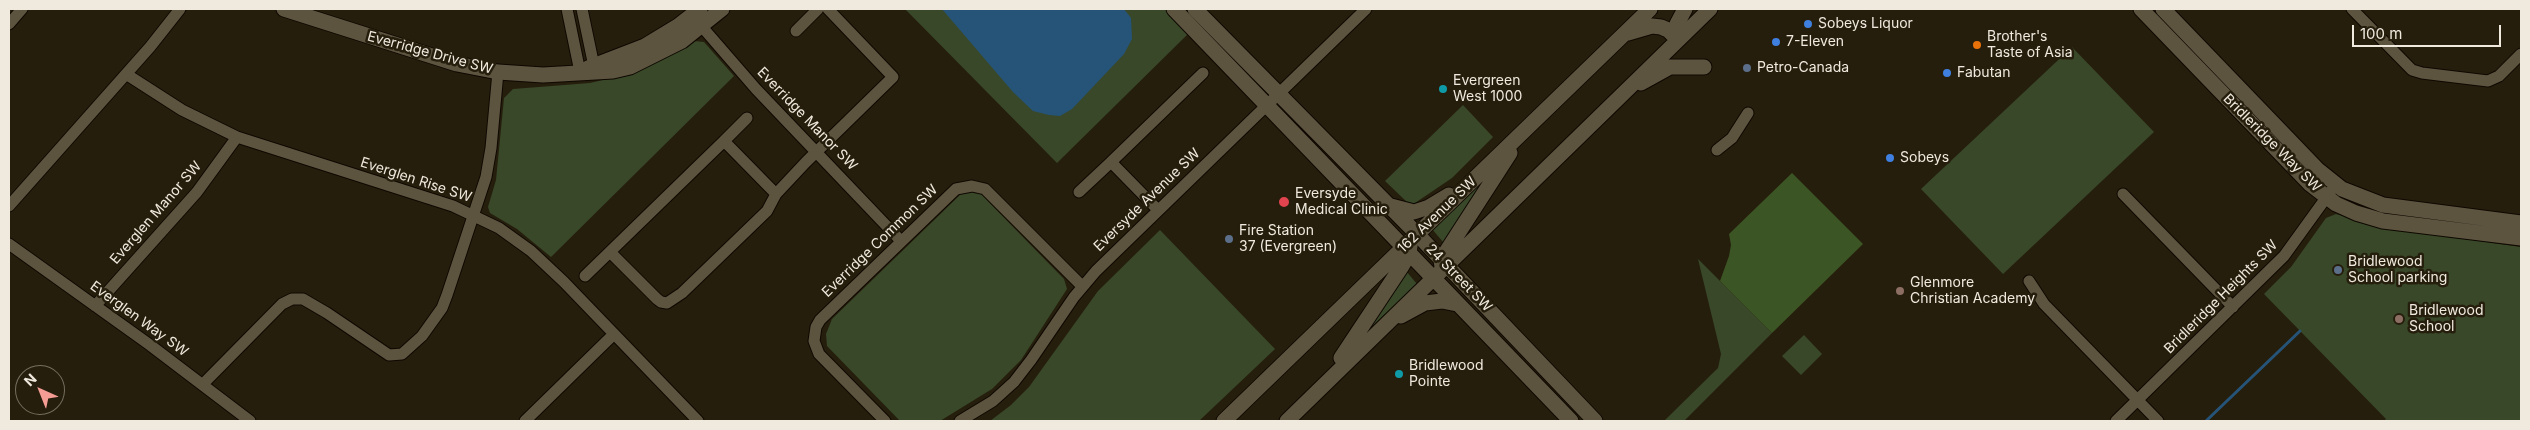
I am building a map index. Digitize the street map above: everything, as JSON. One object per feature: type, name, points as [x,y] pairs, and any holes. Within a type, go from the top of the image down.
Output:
[{"type":"street","points":[[9,24],[22,9]]},
{"type":"street","points":[[9,206],[126,74],[180,9]]},
{"type":"street","name":"Everridge Drive SW","points":[[284,9],[436,58],[498,72],[543,76],[590,69],[618,71],[642,62],[674,46],[698,17],[722,9]]},
{"type":"street","points":[[566,9],[590,69]]},
{"type":"street","points":[[582,9],[590,69]]},
{"type":"street","points":[[796,30],[818,9]]},
{"type":"street","points":[[610,252],[657,299],[667,302],[682,293],[767,210],[776,194],[817,150],[893,77],[828,9]]},
{"type":"street","name":"24 Street SW","points":[[1174,9],[1266,106],[1410,240],[1440,272],[1595,421]]},
{"type":"street","name":"24 Street SW","points":[[1195,9],[1389,206],[1410,240],[1440,272],[1457,304],[1571,421]]},
{"type":"street","name":"Eversyde Avenue SW","points":[[960,421],[994,401],[1014,382],[1032,360],[1082,286],[1366,9]]},
{"type":"street","name":"162 Avenue SW","points":[[1224,421],[1650,9]]},
{"type":"street","points":[[1678,40],[1677,24],[1685,9]]},
{"type":"street","points":[[1288,421],[1710,9]]},
{"type":"street","name":"Bridleridge Way SW","points":[[2141,9],[2310,184],[2331,191],[2351,194],[2383,205],[2521,223]]},
{"type":"street","name":"Bridleridge Way SW","points":[[2163,9],[2317,169],[2331,191],[2356,213],[2383,221],[2521,238]]},
{"type":"street","points":[[2352,9],[2416,72],[2488,81],[2499,76],[2521,54]]},
{"type":"street","name":"Everridge Manor SW","points":[[698,17],[756,89],[817,150],[901,241]]},
{"type":"street","points":[[1623,35],[1652,26],[1668,30],[1678,40]]},
{"type":"street","points":[[1623,93],[1670,67],[1704,67]]},
{"type":"street","points":[[203,384],[282,304],[296,298],[303,299],[327,313],[384,354],[394,356],[402,354],[422,336],[442,308],[474,215],[490,155],[498,72]]},
{"type":"street","points":[[1079,192],[1203,73]]},
{"type":"street","name":"Everglen Rise SW","points":[[126,74],[182,110],[237,137],[474,215],[499,228],[531,251],[698,421]]},
{"type":"street","points":[[2230,101],[2241,90]]},
{"type":"street","points":[[1717,150],[1732,138],[1748,112]]},
{"type":"street","points":[[585,276],[747,118]]},
{"type":"street","points":[[1440,272],[1530,125]]},
{"type":"street","name":"Everglen Manor SW","points":[[95,306],[197,192],[237,137]]},
{"type":"street","points":[[724,141],[776,194]]},
{"type":"street","points":[[1111,162],[1158,210]]},
{"type":"street","points":[[1389,206],[1406,212],[1422,210],[1471,182]]},
{"type":"street","name":"Everridge Common SW","points":[[885,421],[820,354],[814,337],[820,320],[956,189],[976,186],[990,193],[1082,286]]},
{"type":"street","name":"Bridleridge Heights SW","points":[[2116,421],[2284,256],[2331,191]]},
{"type":"street","points":[[2123,194],[2233,307]]},
{"type":"street","points":[[1320,388],[1410,240]]},
{"type":"street","name":"Everglen Way SW","points":[[9,244],[203,384],[250,421]]},
{"type":"street","points":[[2029,281],[2044,304],[2158,421]]},
{"type":"street","points":[[1383,327],[1424,303],[1442,301],[1457,304]]},
{"type":"street","points":[[525,421],[614,334]]},
{"type":"green space","points":[[905,9],[1167,9],[1190,32],[1057,163]]},
{"type":"green space","points":[[694,41],[704,42],[734,76],[551,257],[517,229],[490,213],[488,207],[496,180],[504,98],[513,89],[590,83],[628,74],[657,62]]},
{"type":"green space","points":[[2072,47],[2154,132],[2003,274],[1921,189]]},
{"type":"green space","points":[[1463,105],[1493,137],[1452,178],[1415,203],[1409,204],[1385,181]]},
{"type":"green space","points":[[1792,173],[1863,244],[1772,333],[1720,281],[1729,256],[1731,245],[1729,234]]},
{"type":"green space","points":[[1478,185],[1481,187],[1445,242],[1443,242],[1432,229]]},
{"type":"green space","points":[[977,190],[1064,279],[1067,289],[1021,360],[992,389],[940,421],[900,421],[827,346],[826,334],[832,319],[961,194]]},
{"type":"green space","name":"Bridlewood School","points":[[2336,214],[2382,227],[2521,247],[2521,421],[2384,421],[2386,419],[2264,294],[2291,267],[2326,218]]},
{"type":"green space","points":[[1160,230],[1275,349],[1199,421],[990,421],[1011,405],[1029,387],[1098,291]]},
{"type":"green space","points":[[1698,259],[1772,333],[1684,421],[1664,421],[1718,368],[1721,354]]},
{"type":"green space","points":[[1406,271],[1417,284],[1367,331]]},
{"type":"green space","points":[[1804,335],[1822,354],[1801,375],[1782,356]]},
{"type":"water","points":[[942,9],[1124,9],[1131,18],[1132,39],[1124,54],[1072,109],[1060,116],[1049,115],[1033,111],[1013,92]]},
{"type":"waterway","points":[[2206,421],[2300,331]]},
{"type":"place","name":"Sobeys Liquor","points":[[1808,24]]},
{"type":"place","name":"7-Eleven","points":[[1776,42]]},
{"type":"place","name":"Brother's Taste of Asia","points":[[1977,45]]},
{"type":"place","name":"Petro-Canada","points":[[1747,68]]},
{"type":"place","name":"Fabutan","points":[[1947,73]]},
{"type":"place","name":"Evergreen West 1000","points":[[1443,89]]},
{"type":"place","name":"Sobeys","points":[[1890,158]]},
{"type":"place","name":"Eversyde Medical Clinic","points":[[1284,202]]},
{"type":"place","name":"Fire Station 37 (Evergreen)","points":[[1229,239]]},
{"type":"place","name":"Bridlewood School parking","points":[[2338,270]]},
{"type":"place","name":"Glenmore Christian Academy","points":[[1900,291]]},
{"type":"place","name":"Bridlewood School","points":[[2399,319]]},
{"type":"place","name":"Bridlewood Pointe","points":[[1399,374]]}]
